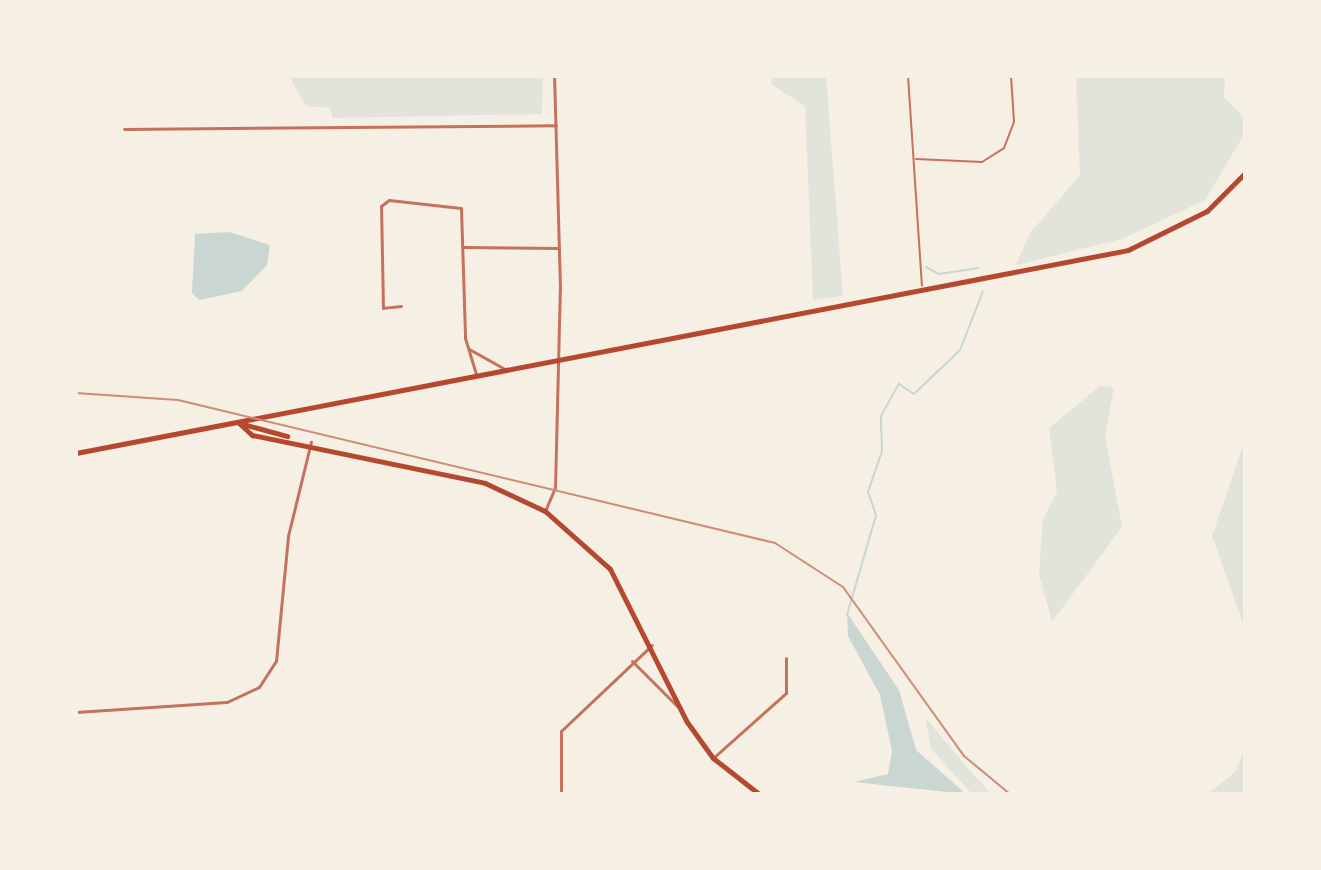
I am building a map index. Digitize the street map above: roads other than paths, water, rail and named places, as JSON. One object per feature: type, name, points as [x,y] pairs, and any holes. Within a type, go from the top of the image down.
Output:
[{"type":"main road","points":[[76,453],[1128,250],[1207,211],[1245,173]]},
{"type":"main road","points":[[239,423],[252,435],[311,442],[485,483],[545,511],[610,569],[652,645],[679,705],[713,758],[759,794]]},
{"type":"street","points":[[545,511],[555,488],[559,248],[554,76]]},
{"type":"street","points":[[124,129],[556,125]]},
{"type":"street","points":[[401,306],[383,308],[381,206],[389,200],[461,208],[469,349],[477,377]]},
{"type":"street","points":[[464,247],[559,248]]},
{"type":"street","points":[[469,349],[508,372]]},
{"type":"street","points":[[76,712],[227,702],[259,687],[279,648],[288,536],[311,442]]},
{"type":"street","points":[[561,794],[561,731],[652,645]]},
{"type":"street","points":[[713,758],[786,693],[786,658]]},
{"type":"street","points":[[632,661],[679,705]]},
{"type":"lane","points":[[908,76],[922,291]]},
{"type":"lane","points":[[915,159],[982,162],[1004,148],[1014,122],[1011,76]]},
{"type":"waterway","points":[[926,267],[939,274],[979,268]]},
{"type":"waterway","points":[[847,615],[876,515],[868,492],[882,451],[881,416],[899,384],[914,394],[960,350],[983,291]]},
{"type":"railway","points":[[76,393],[178,400],[775,543],[843,587],[964,756],[1010,794]]}]
